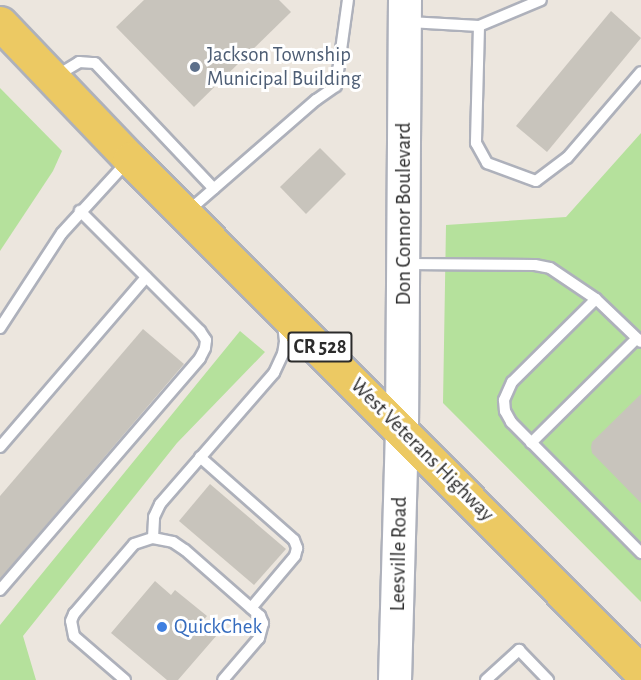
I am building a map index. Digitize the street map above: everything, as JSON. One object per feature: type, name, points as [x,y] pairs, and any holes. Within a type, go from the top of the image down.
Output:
[{"type":"main road","name":"West Veterans Highway","points":[[0,23],[130,159],[402,429],[641,672]]},
{"type":"street","name":"Don Connor Boulevard","points":[[402,429],[405,11]]},
{"type":"street","name":"Leesville Road","points":[[395,680],[402,429]]},
{"type":"lane","points":[[186,213],[316,100],[336,86],[348,0]]},
{"type":"lane","points":[[405,11],[479,26],[541,0]]},
{"type":"lane","points":[[479,26],[476,143],[487,163],[536,181],[567,158],[641,72]]},
{"type":"lane","points":[[52,79],[79,62],[94,63],[214,189]]},
{"type":"lane","points":[[0,328],[62,233],[130,159]]},
{"type":"lane","points":[[0,590],[200,358],[205,348],[206,340],[200,331],[81,211]]},
{"type":"lane","points":[[403,264],[543,266],[563,274],[596,299],[639,340],[531,443]]},
{"type":"lane","points":[[0,447],[146,277]]},
{"type":"lane","points":[[596,299],[512,382],[506,392],[504,411],[531,443],[641,553]]},
{"type":"lane","points":[[153,538],[154,517],[160,504],[274,373],[285,341],[280,307]]},
{"type":"lane","points":[[200,457],[294,540],[297,548],[295,556],[251,608]]},
{"type":"lane","points":[[125,680],[74,636],[70,629],[71,621],[74,614],[134,544],[153,538],[173,542],[185,550],[260,616],[262,631],[224,680]]},
{"type":"lane","points":[[486,680],[519,650],[548,680]]},
{"type":"green space","points":[[0,88],[62,151],[53,171],[0,251]]},
{"type":"green space","points":[[641,133],[641,602],[443,403],[446,225],[566,217]]},
{"type":"green space","points":[[240,331],[265,352],[177,443],[23,636],[36,680],[0,680],[0,625]]},
{"type":"building","name":"Jackson Township Municipal Building","points":[[144,0],[279,0],[291,12],[194,107],[116,27]]},
{"type":"building","points":[[611,11],[641,38],[547,152],[516,126]]},
{"type":"building","points":[[320,148],[346,174],[306,214],[280,187]]},
{"type":"building","points":[[143,329],[184,364],[0,579],[0,496]]},
{"type":"building","points":[[641,394],[641,503],[592,453],[591,447],[592,442]]},
{"type":"building","name":"QuickChek","points":[[210,484],[286,549],[254,585],[179,521]]},
{"type":"building","name":"QuickChek","points":[[155,581],[171,595],[175,590],[207,616],[202,622],[217,635],[178,680],[167,680],[111,633]]},
{"type":"place","name":"Jackson Township Municipal Building","points":[[195,67]]},
{"type":"place","name":"QuickChek","points":[[162,627]]}]
